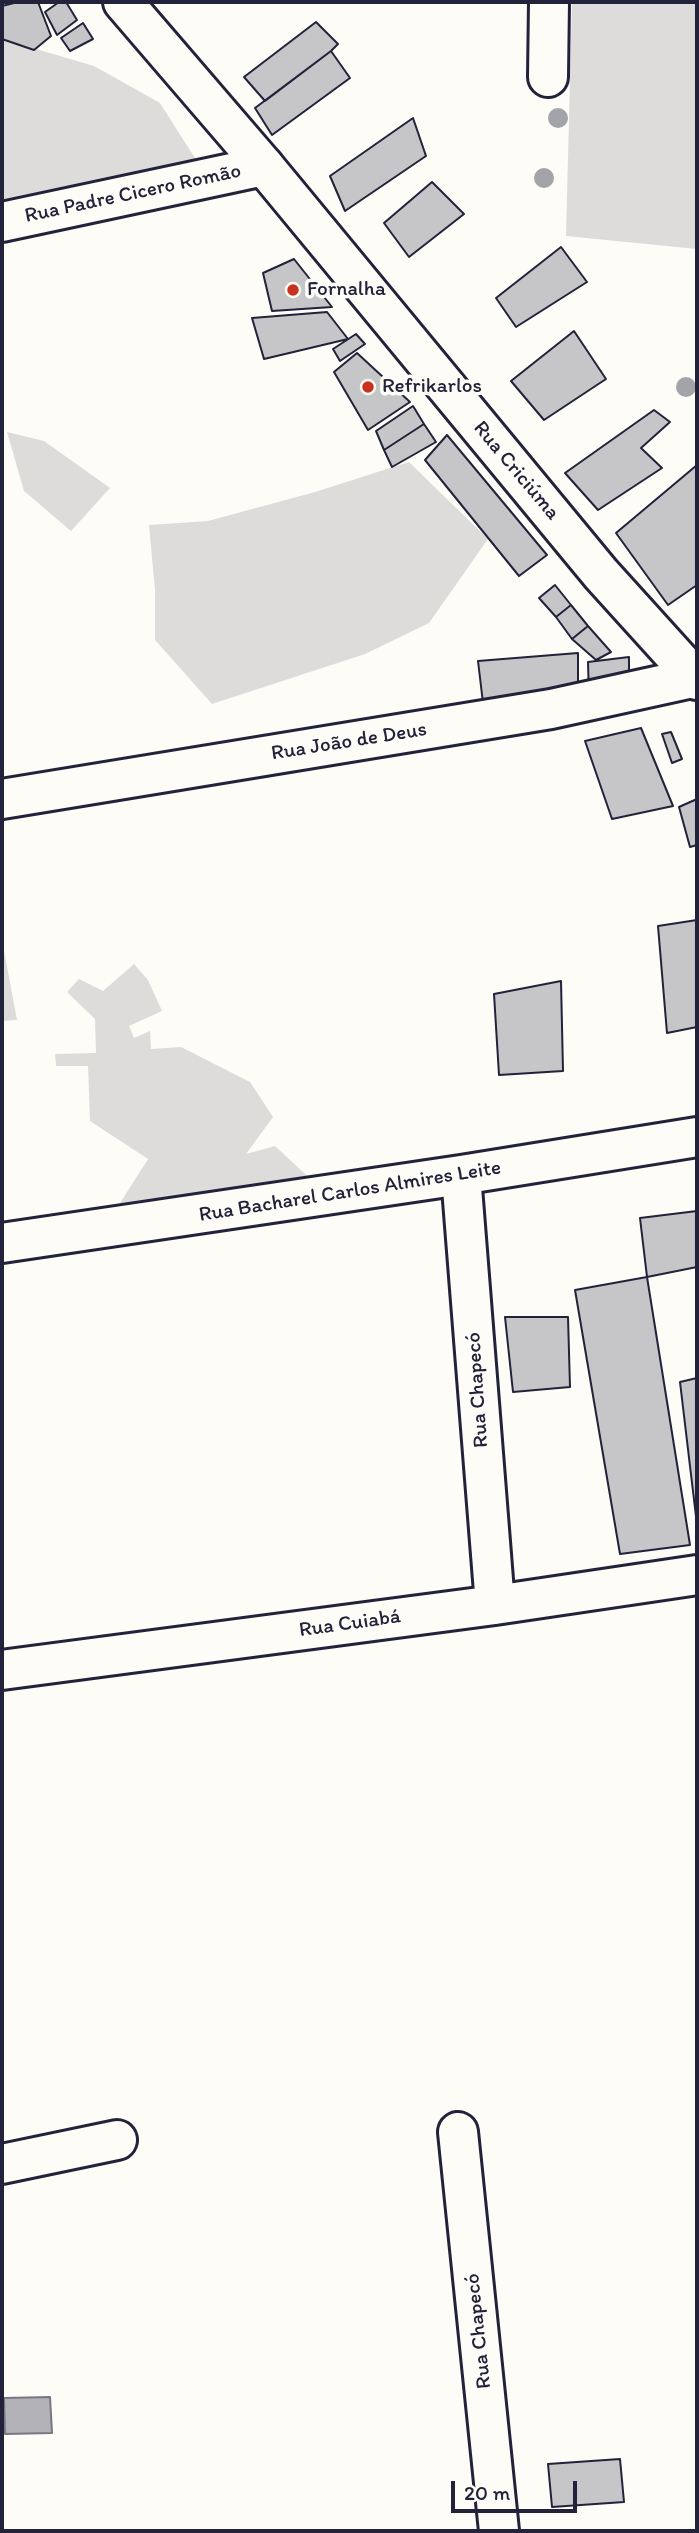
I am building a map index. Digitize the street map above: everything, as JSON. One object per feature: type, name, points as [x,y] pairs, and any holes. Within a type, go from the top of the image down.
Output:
[{"type":"street","name":"Rua Criciúma","points":[[123,2],[264,166],[601,574],[697,678]]},
{"type":"street","points":[[548,77],[549,2]]},
{"type":"street","name":"Rua Padre Cicero Romão","points":[[2,222],[264,166]]},
{"type":"street","name":"Rua João de Deus","points":[[2,799],[551,709],[697,678]]},
{"type":"street","name":"Rua Bacharel Carlos Almires Leite","points":[[2,1244],[697,1137]]},
{"type":"street","name":"Rua Chapecó","points":[[461,1175],[495,1605]]},
{"type":"street","name":"Rua Cuiabá","points":[[2,1670],[495,1605],[697,1575]]},
{"type":"street","name":"Rua Chapecó","points":[[458,2132],[499,2531]]},
{"type":"street","points":[[2,2164],[117,2140]]},
{"type":"shaded area","points":[[572,2],[697,2],[697,249],[566,236]]},
{"type":"shaded area","points":[[2,39],[94,66],[160,103],[207,177],[2,201]]},
{"type":"shaded area","points":[[7,432],[44,441],[110,488],[71,531],[24,491]]},
{"type":"shaded area","points":[[409,462],[488,539],[429,623],[365,654],[212,704],[155,640],[155,590],[149,525],[208,521],[315,492]]},
{"type":"shaded area","points":[[2,940],[17,1020],[2,1021]]},
{"type":"shaded area","points":[[134,964],[148,980],[162,1011],[129,1026],[134,1038],[150,1031],[151,1049],[181,1047],[250,1082],[273,1117],[246,1154],[275,1146],[317,1185],[115,1211],[148,1159],[90,1121],[88,1066],[56,1066],[55,1054],[96,1053],[95,1019],[67,992],[79,979],[103,991]]},
{"type":"shaded area","points":[[50,2397],[52,2433],[5,2434],[4,2398]]},
{"type":"building","points":[[18,2],[38,2],[51,36],[34,50],[2,39],[2,6]]},
{"type":"building","points":[[59,2],[66,2],[77,20],[57,35],[45,12]]},
{"type":"building","points":[[316,22],[338,44],[265,101],[244,77]]},
{"type":"building","points":[[83,23],[93,39],[70,51],[61,38]]},
{"type":"building","points":[[331,51],[350,78],[272,135],[255,108]]},
{"type":"building","points":[[413,118],[426,156],[345,211],[330,176]]},
{"type":"building","points":[[432,182],[464,214],[409,257],[384,223]]},
{"type":"building","points":[[561,247],[587,282],[516,327],[496,298]]},
{"type":"building","name":"Fornalha","points":[[294,259],[332,307],[272,311],[263,273]]},
{"type":"building","points":[[327,312],[348,339],[264,359],[252,318]]},
{"type":"building","points":[[574,331],[606,379],[544,420],[511,381]]},
{"type":"building","points":[[356,334],[365,344],[340,361],[333,349]]},
{"type":"building","name":"Refrikarlos","points":[[357,353],[410,402],[368,430],[334,372]]},
{"type":"building","points":[[413,406],[424,424],[384,450],[376,431]]},
{"type":"building","points":[[654,410],[670,422],[641,448],[662,468],[598,510],[565,473]]},
{"type":"building","points":[[424,424],[436,442],[392,467],[384,450]]},
{"type":"building","points":[[447,435],[547,555],[519,576],[425,460]]},
{"type":"building","points":[[697,465],[697,585],[668,605],[616,533]]},
{"type":"building","points":[[555,585],[571,605],[556,617],[539,598]]},
{"type":"building","points":[[571,605],[588,626],[572,639],[556,617]]},
{"type":"building","points":[[588,626],[611,652],[596,660],[572,639]]},
{"type":"building","points":[[578,653],[578,697],[483,703],[478,661]]},
{"type":"building","points":[[629,657],[629,691],[589,697],[588,662]]},
{"type":"building","points":[[641,728],[673,806],[612,819],[585,741]]},
{"type":"building","points":[[671,732],[682,759],[672,763],[662,734]]},
{"type":"building","points":[[697,799],[697,845],[690,847],[679,807]]},
{"type":"building","points":[[697,920],[697,1027],[667,1033],[658,926]]},
{"type":"building","points":[[561,981],[563,1071],[499,1075],[494,994]]},
{"type":"building","points":[[697,1211],[697,1267],[647,1277],[640,1218]]},
{"type":"building","points":[[647,1277],[690,1545],[620,1554],[575,1290]]},
{"type":"building","points":[[505,1317],[568,1317],[570,1387],[513,1392]]},
{"type":"building","points":[[697,1378],[697,1525],[680,1382]]},
{"type":"building","points":[[620,2459],[624,2502],[552,2507],[548,2464]]},
{"type":"place","name":"Fornalha","points":[[293,290]]},
{"type":"place","name":"Refrikarlos","points":[[368,387]]}]
